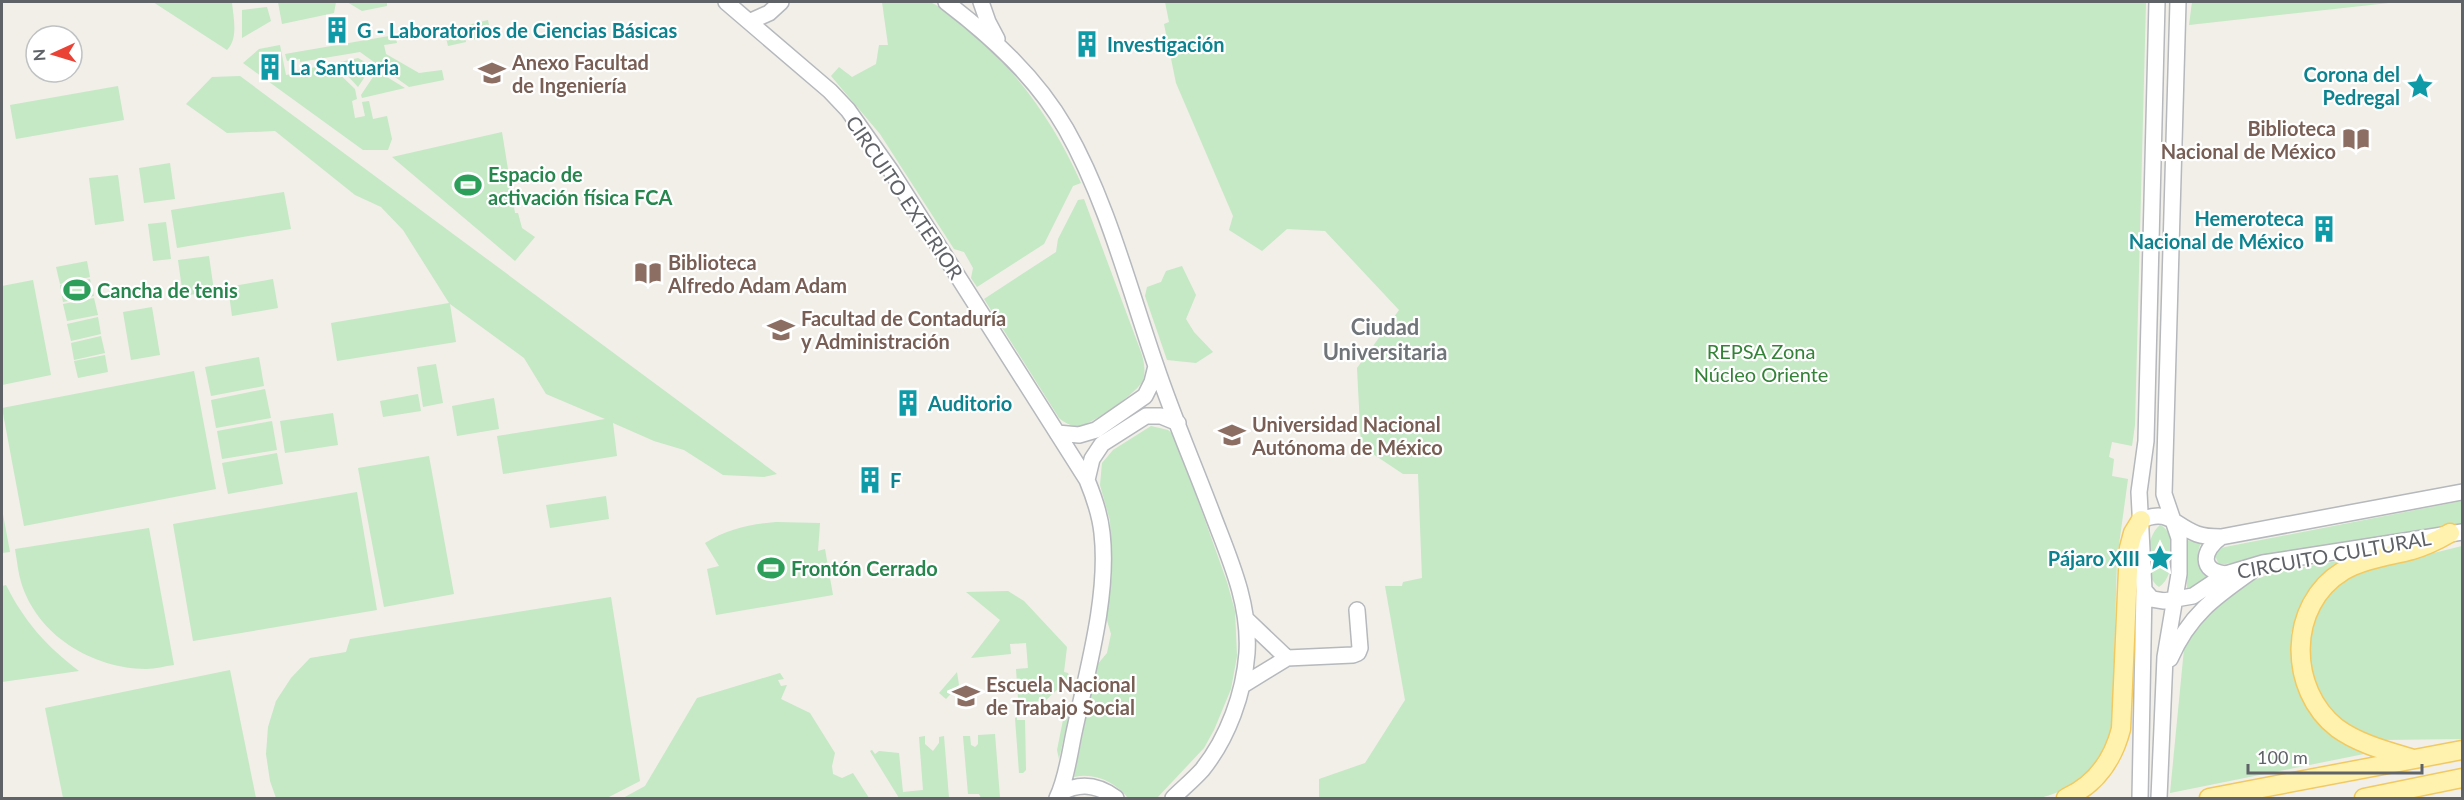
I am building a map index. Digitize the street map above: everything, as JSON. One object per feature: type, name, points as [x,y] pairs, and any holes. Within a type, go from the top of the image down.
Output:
[{"type":"main road","points":[[2066,798],[2083,789],[2095,778],[2109,759],[2121,729],[2129,548],[2140,520]]},
{"type":"main road","points":[[2413,759],[2356,740],[2327,719],[2314,701],[2303,679],[2301,635],[2306,616],[2315,599],[2327,584],[2344,571],[2373,559],[2427,545],[2456,533]]},
{"type":"main road","points":[[2209,798],[2463,750]]},
{"type":"main road","points":[[2364,798],[2463,778]]},
{"type":"main road","points":[[2418,798],[2463,778]]},
{"type":"street","name":"CIRCUITO EXTERIOR","points":[[726,2],[751,21],[830,91],[848,110],[891,171],[1087,480],[1095,501],[1102,532],[1101,587],[1085,683],[1058,796]]},
{"type":"street","points":[[751,21],[769,13],[781,2]]},
{"type":"street","points":[[946,2],[1003,50],[1035,84],[1066,130],[1097,198],[1141,315],[1156,366],[1244,601],[1247,652],[1243,685],[1227,728],[1212,754],[1202,770],[1173,798]]},
{"type":"street","points":[[981,2],[988,22],[1003,50]]},
{"type":"street","points":[[2140,798],[2144,590],[2139,492],[2146,441],[2157,2]]},
{"type":"street","points":[[2159,798],[2165,657],[2179,574],[2179,538],[2164,494],[2178,2]]},
{"type":"street","points":[[1057,433],[1079,435],[1096,430],[1145,396],[1156,366]]},
{"type":"street","points":[[1087,480],[1092,459],[1102,444],[1146,416],[1161,416],[1178,423]]},
{"type":"street","name":"CIRCUITO CULTURAL","points":[[2171,518],[2194,533],[2221,537],[2463,492]]},
{"type":"street","points":[[2140,520],[2150,515],[2171,518]]},
{"type":"street","name":"CIRCUITO CULTURAL","points":[[2144,590],[2152,599],[2164,601],[2193,596],[2226,574],[2263,563],[2456,533]]},
{"type":"street","points":[[2221,537],[2207,549],[2205,558],[2209,567],[2217,573],[2226,574]]},
{"type":"street","points":[[2163,688],[2169,662],[2179,639],[2192,619],[2209,602],[2263,563]]},
{"type":"street","points":[[1243,685],[1287,657],[1358,653],[1360,648],[1357,610]]},
{"type":"street","points":[[1246,619],[1287,657]]},
{"type":"street","points":[[1058,796],[1071,788],[1086,786],[1102,789],[1116,798]]},
{"type":"green space","points":[[153,2],[232,2],[234,33],[231,45],[227,50]]},
{"type":"green space","points":[[278,2],[336,2],[334,13],[282,24]]},
{"type":"green space","points":[[347,2],[387,2],[387,6],[362,11]]},
{"type":"green space","points":[[882,2],[932,3],[943,9],[978,38],[1030,95],[1058,137],[1081,183],[1073,186],[1044,244],[977,287],[971,278],[973,268],[964,252],[954,249],[880,134],[831,76],[839,67],[852,77],[876,64],[879,45],[888,45]]},
{"type":"green space","name":"REPSA Zona Núcleo Oriente","points":[[1165,2],[2146,2],[2135,425],[2132,446],[2112,442],[2109,457],[2114,459],[2112,476],[2128,479],[2117,559],[2112,730],[2094,765],[2065,789],[2040,798],[1319,798],[1319,779],[1365,763],[1405,700],[1385,586],[1402,586],[1403,582],[1422,578],[1418,474],[1403,474],[1361,446],[1357,368],[1399,310],[1325,231],[1287,229],[1262,251],[1229,230],[1233,216],[1176,83],[1164,24],[1169,22]]},
{"type":"green space","points":[[2192,2],[2398,2],[2189,25]]},
{"type":"green space","points":[[267,7],[271,21],[242,38],[242,10]]},
{"type":"green space","points":[[488,20],[489,25],[483,26],[485,37],[471,40],[468,25]]},
{"type":"green space","points":[[462,25],[466,42],[448,46],[444,29]]},
{"type":"green space","points":[[395,35],[397,43],[384,45],[386,54],[419,73],[442,70],[444,80],[409,87],[360,52],[300,62],[300,59],[287,61],[285,54]]},
{"type":"green space","points":[[280,45],[286,75],[298,73],[297,70],[330,65],[355,89],[357,99],[352,101],[355,118],[365,116],[362,102],[369,101],[373,119],[387,116],[392,139],[388,150],[363,150],[243,63],[259,49]]},
{"type":"green space","points":[[358,58],[372,66],[358,87],[336,63]]},
{"type":"green space","points":[[377,71],[405,88],[362,98],[361,95]]},
{"type":"green space","points":[[240,76],[777,474],[764,477],[723,475],[684,450],[654,441],[613,423],[617,456],[503,474],[497,436],[605,419],[546,394],[524,358],[450,304],[456,342],[337,361],[331,323],[449,303],[403,230],[381,207],[355,195],[275,131],[227,133],[186,104],[212,77]]},
{"type":"green space","points":[[118,86],[124,120],[16,139],[10,105]]},
{"type":"green space","name":"Espacio de activación física FCA","points":[[502,132],[515,213],[518,213],[522,228],[535,237],[515,261],[392,157]]},
{"type":"green space","points":[[170,163],[175,199],[144,203],[139,168]]},
{"type":"green space","points":[[118,175],[124,221],[95,225],[89,178]]},
{"type":"green space","points":[[284,192],[291,229],[177,248],[171,210]]},
{"type":"green space","points":[[1084,199],[1141,352],[1144,373],[1143,380],[1134,392],[1094,420],[1077,426],[1059,418],[984,299],[1056,252],[1058,239],[1078,200]]},
{"type":"green space","points":[[166,222],[171,259],[153,261],[148,224]]},
{"type":"green space","points":[[209,256],[214,291],[183,296],[178,260]]},
{"type":"green space","name":"Cancha de tenis","points":[[87,261],[90,277],[60,284],[56,267]]},
{"type":"green space","points":[[1182,266],[1196,295],[1186,319],[1194,332],[1213,352],[1196,363],[1167,360],[1145,296],[1147,287],[1161,282],[1166,271]]},
{"type":"green space","name":"Cancha de tenis","points":[[90,279],[94,296],[63,302],[60,285]]},
{"type":"green space","points":[[273,279],[278,308],[232,316],[228,287]]},
{"type":"green space","points":[[33,280],[51,375],[2,385],[2,286]]},
{"type":"green space","name":"Cancha de tenis","points":[[94,298],[98,315],[67,321],[63,304]]},
{"type":"green space","points":[[152,307],[160,355],[131,360],[123,312]]},
{"type":"green space","name":"Cancha de tenis","points":[[98,317],[101,334],[71,341],[67,324]]},
{"type":"green space","name":"Cancha de tenis","points":[[101,336],[105,353],[74,360],[71,343]]},
{"type":"green space","name":"Cancha de tenis","points":[[105,355],[108,372],[78,378],[74,361]]},
{"type":"green space","points":[[259,357],[264,386],[211,396],[205,367]]},
{"type":"green space","points":[[436,364],[443,403],[423,407],[417,367]]},
{"type":"green space","points":[[194,371],[216,489],[24,526],[2,408]]},
{"type":"green space","points":[[265,389],[271,418],[216,428],[211,400]]},
{"type":"green space","points":[[418,394],[421,411],[383,417],[380,401]]},
{"type":"green space","points":[[494,398],[499,429],[457,436],[452,406]]},
{"type":"green space","points":[[333,413],[338,445],[285,453],[280,421]]},
{"type":"green space","points":[[272,421],[277,450],[222,459],[217,431]]},
{"type":"green space","points":[[1151,426],[1168,430],[1175,436],[1227,582],[1235,611],[1237,656],[1231,689],[1204,748],[1157,798],[1128,798],[1117,787],[1097,777],[1074,777],[1097,665],[1107,653],[1111,634],[1106,617],[1112,575],[1110,521],[1100,485],[1102,463],[1113,450]]},
{"type":"green space","points":[[277,453],[283,484],[228,494],[222,463]]},
{"type":"green space","points":[[429,456],[454,594],[384,607],[358,468]]},
{"type":"green space","points":[[357,492],[377,610],[193,641],[173,524]]},
{"type":"green space","points":[[606,496],[609,519],[550,528],[546,505]]},
{"type":"green space","points":[[2462,501],[2462,527],[2219,565],[2213,551],[2225,547]]},
{"type":"green space","points":[[2,509],[10,552],[2,553]]},
{"type":"green space","name":"Frontón Cerrado","points":[[776,522],[820,523],[818,551],[825,549],[833,595],[716,615],[707,569],[719,566],[705,543],[739,528]]},
{"type":"green space","points":[[2160,525],[2170,537],[2173,555],[2169,574],[2159,587],[2150,574],[2148,556],[2151,538]]},
{"type":"green space","points":[[149,528],[174,665],[146,669],[106,662],[86,655],[53,633],[29,601],[20,578],[15,549]]},
{"type":"green space","points":[[2187,540],[2201,543],[2198,553],[2199,562],[2202,570],[2209,577],[2187,591]]},
{"type":"green space","points":[[2462,546],[2462,739],[2380,740],[2352,731],[2328,714],[2309,676],[2310,642],[2318,610],[2339,583],[2377,567]]},
{"type":"green space","points":[[2359,559],[2314,585],[2291,633],[2294,675],[2313,718],[2364,754],[2170,793],[2184,649],[2206,612],[2235,587],[2273,573]]},
{"type":"green space","points":[[6,585],[20,610],[37,632],[79,671],[2,682],[2,586]]},
{"type":"green space","points":[[1008,591],[1024,601],[1067,647],[1064,672],[1068,673],[1072,687],[1059,688],[1045,701],[1022,702],[1022,698],[1018,698],[1016,669],[1028,668],[1026,643],[1010,644],[1011,654],[971,658],[1000,620],[966,592]]},
{"type":"green space","points":[[611,597],[640,781],[607,798],[276,798],[270,781],[266,754],[268,727],[276,701],[291,678],[310,658],[346,652],[350,639]]},
{"type":"green space","points":[[230,670],[256,798],[63,798],[45,708]]},
{"type":"green space","points":[[957,672],[959,685],[946,699],[939,693]]},
{"type":"green space","points":[[780,673],[784,679],[778,680],[781,686],[787,685],[781,699],[810,713],[835,753],[833,774],[842,778],[853,773],[869,798],[623,798],[645,786],[697,698]]},
{"type":"green space","points":[[1069,714],[1059,759],[1057,750],[1064,715]]},
{"type":"green space","points":[[1017,717],[1017,720],[1025,720],[1026,770],[1023,773],[1019,773],[1015,718]]},
{"type":"green space","points":[[995,734],[1000,798],[981,798],[979,794],[968,794],[963,736],[970,736],[971,745],[975,747],[978,744],[978,735]]},
{"type":"green space","points":[[925,736],[925,744],[933,751],[939,743],[939,737],[944,736],[949,798],[899,798],[870,751],[872,750],[875,754],[879,751],[899,753],[903,792],[923,790],[919,737]]},
{"type":"place","name":"G - Laboratorios de Ciencias Básicas","points":[[337,30]]},
{"type":"place","name":"Investigación","points":[[1087,44]]},
{"type":"place","name":"La Santuaria","points":[[270,67]]},
{"type":"place","name":"Anexo Facultad de Ingeniería","points":[[492,73]]},
{"type":"place","name":"Corona del Pedregal","points":[[2420,86]]},
{"type":"place","name":"Biblioteca Nacional de México","points":[[2356,139]]},
{"type":"place","name":"Espacio de activación física FCA","points":[[468,185]]},
{"type":"place","name":"Hemeroteca Nacional de México","points":[[2324,229]]},
{"type":"place","name":"Biblioteca Alfredo Adam Adam","points":[[648,273]]},
{"type":"place","name":"Cancha de tenis","points":[[77,290]]},
{"type":"place","name":"Facultad de Contaduría y Administración","points":[[781,330]]},
{"type":"place","name":"Auditorio","points":[[908,403]]},
{"type":"place","name":"Universidad Nacional Autónoma de México","points":[[1232,435]]},
{"type":"place","name":"F","points":[[870,480]]},
{"type":"place","name":"Pájaro XIII","points":[[2160,558]]},
{"type":"place","name":"Frontón Cerrado","points":[[771,568]]},
{"type":"place","name":"Escuela Nacional de Trabajo Social","points":[[966,696]]},
{"type":"district","name":"Ciudad Universitaria","points":[[1385,338]]}]
